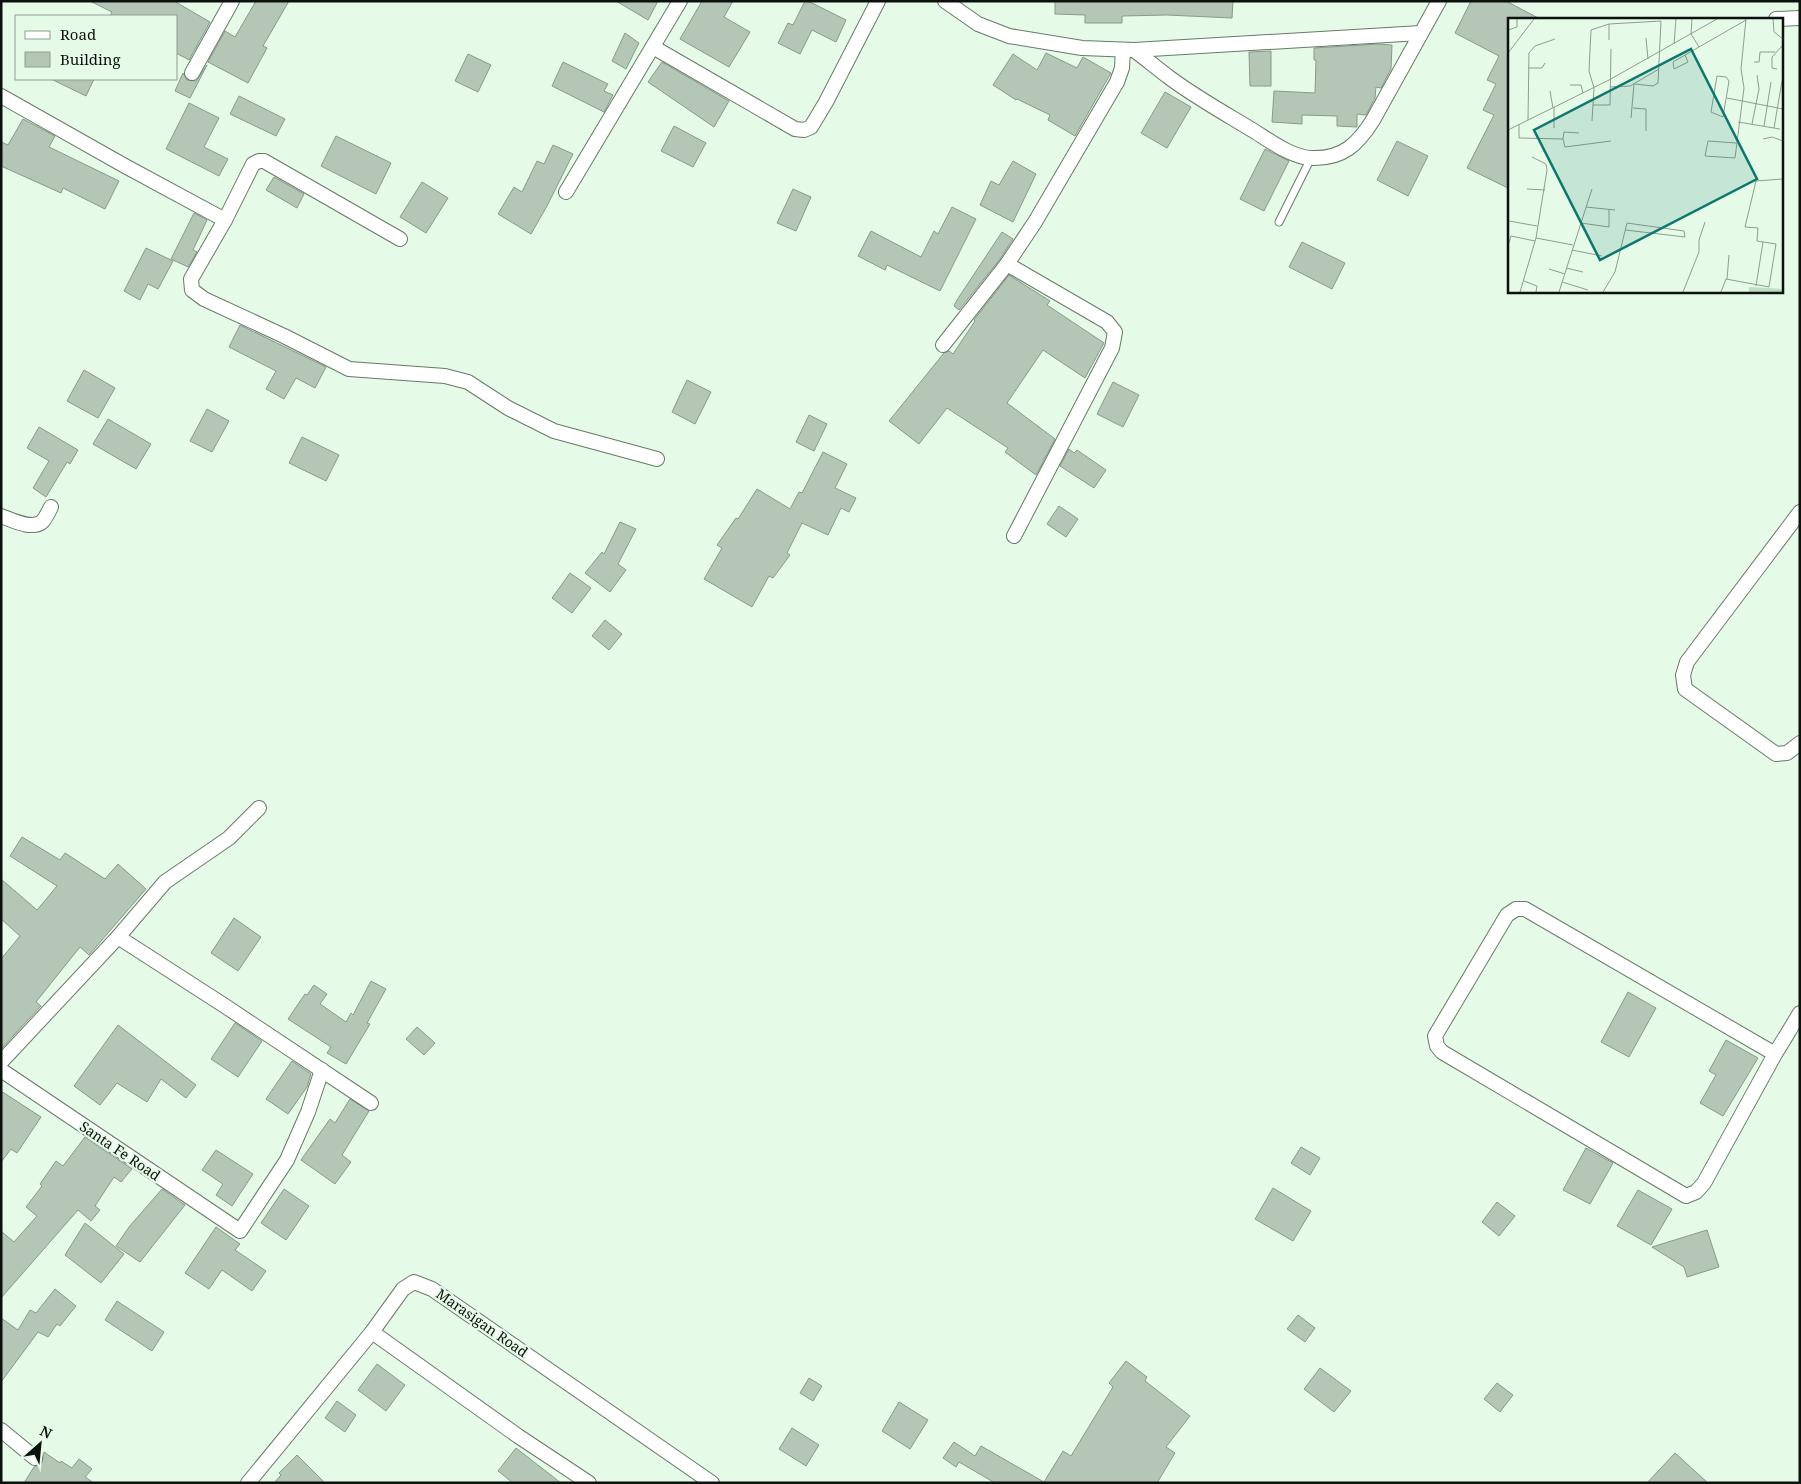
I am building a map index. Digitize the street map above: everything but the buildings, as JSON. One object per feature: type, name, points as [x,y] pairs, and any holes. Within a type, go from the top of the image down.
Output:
[{"type":"street","points":[[192,72],[232,1]]},
{"type":"street","points":[[566,192],[680,1]]},
{"type":"street","points":[[653,47],[795,130],[804,130],[811,127],[826,102],[878,1]]},
{"type":"street","points":[[946,1],[978,24],[1009,36],[1082,48],[1128,50],[1421,33]]},
{"type":"street","points":[[1128,50],[1218,109],[1287,151],[1311,158],[1329,156],[1348,150],[1362,138],[1439,1]]},
{"type":"street","points":[[1784,19],[1800,18]]},
{"type":"street","points":[[944,345],[1006,264],[1035,222],[1117,82],[1128,50]]},
{"type":"street","points":[[1,96],[225,220]]},
{"type":"street","points":[[400,239],[264,160],[259,160],[253,164],[225,220],[191,279],[192,290],[204,299],[349,369],[445,376],[468,382],[508,408],[554,430],[657,459]]},
{"type":"street","points":[[1006,264],[1107,322],[1115,332],[1112,348],[1014,536]]},
{"type":"street","points":[[1,516],[34,525],[43,521],[51,507]]},
{"type":"street","points":[[1800,512],[1687,662],[1683,675],[1685,688],[1776,754],[1787,753],[1800,742]]},
{"type":"street","points":[[1,1062],[118,937],[165,882],[229,838],[259,808]]},
{"type":"street","points":[[1775,1054],[1525,909],[1516,909],[1507,915],[1436,1036],[1437,1046],[1442,1052],[1686,1196],[1696,1192],[1704,1183],[1775,1054],[1800,1013]]},
{"type":"street","points":[[118,937],[371,1103]]},
{"type":"street","name":"Santa Fe Road","points":[[1,1070],[240,1231],[287,1160],[308,1112],[322,1070]]},
{"type":"street","name":"Marasigan Road","points":[[248,1483],[372,1332],[403,1289],[414,1282],[432,1288],[712,1483]]},
{"type":"street","points":[[372,1332],[518,1436],[590,1483]]},
{"type":"street","points":[[1,1430],[35,1458]]},
{"type":"lane","points":[[1278,222],[1311,158]]}]
